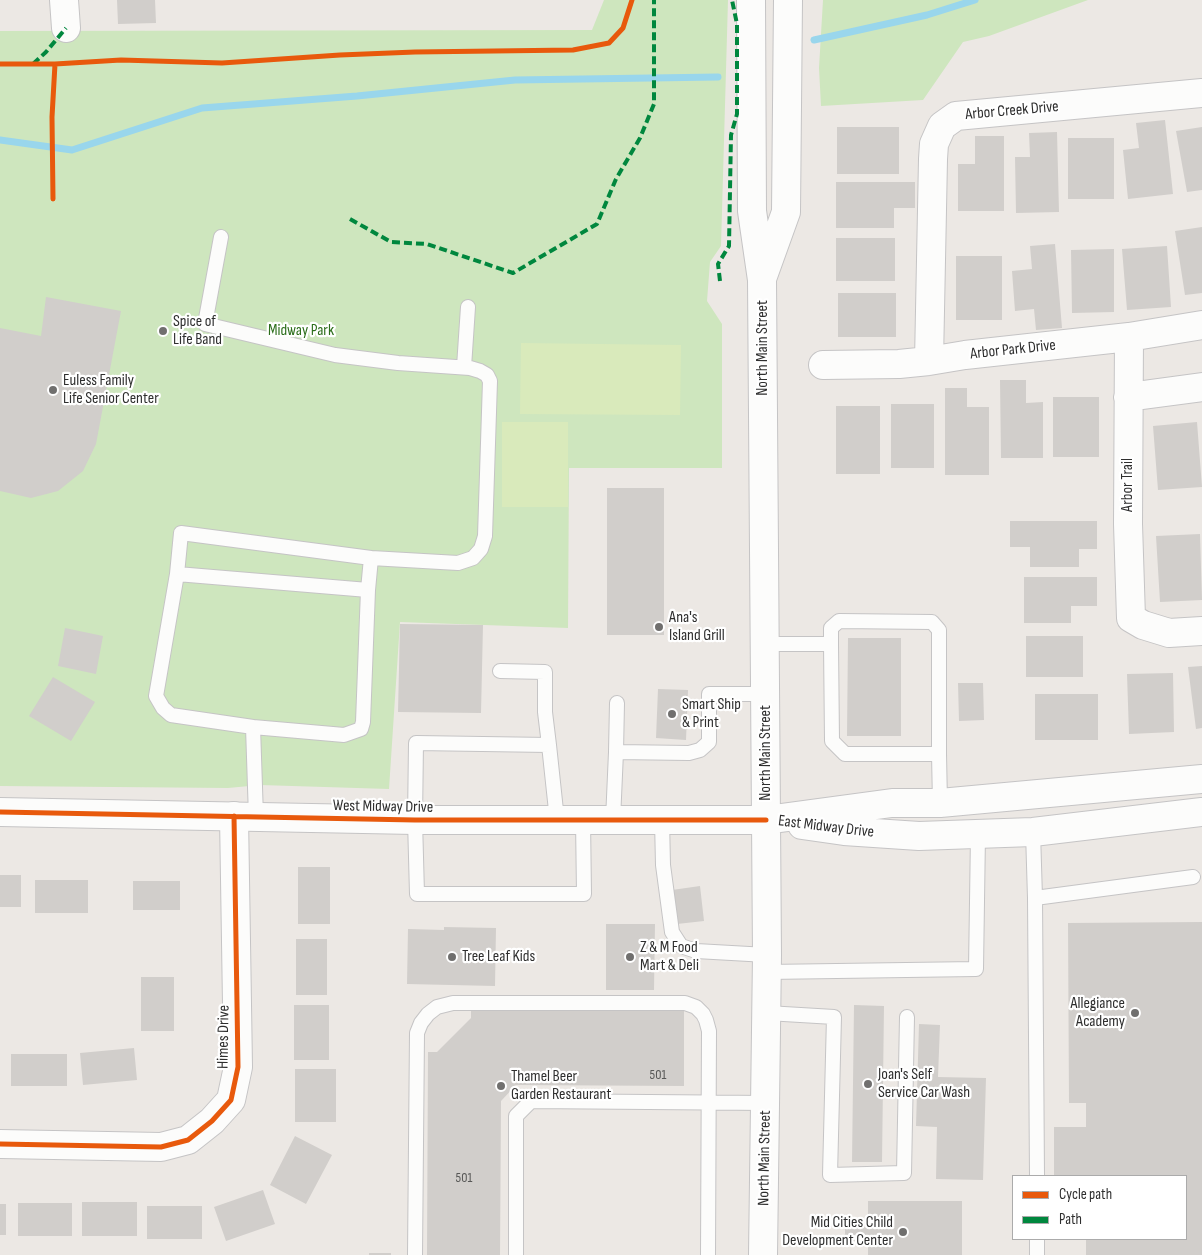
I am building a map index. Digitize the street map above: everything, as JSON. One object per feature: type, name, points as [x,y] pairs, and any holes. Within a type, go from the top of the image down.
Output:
[{"type":"street","points":[[64,0],[66,28]]},
{"type":"street","name":"North Main Street","points":[[752,0],[752,211],[762,280],[767,963],[763,1255]]},
{"type":"street","name":"North Main Street","points":[[762,280],[786,212],[788,0]]},
{"type":"street","name":"Arbor Creek Drive","points":[[929,361],[933,159],[934,144],[942,126],[956,116],[1202,92]]},
{"type":"street","name":"Arbor Park Drive","points":[[823,366],[899,364],[929,361],[965,355],[1129,337],[1202,325]]},
{"type":"street","name":"Arbor Trail","points":[[1129,337],[1128,524],[1131,618],[1143,625],[1169,633],[1202,632]]},
{"type":"street","points":[[1128,397],[1202,387]]},
{"type":"street","name":"East Midway Drive","points":[[766,820],[892,803],[940,803],[1202,779]]},
{"type":"street","name":"West Midway Drive","points":[[0,812],[415,820],[766,820]]},
{"type":"street","name":"East Midway Drive","points":[[766,820],[844,830],[919,836],[1034,832],[1202,812]]},
{"type":"street","name":"Himes Drive","points":[[0,1144],[161,1147],[188,1140],[212,1121],[230,1100],[238,1067],[245,817]]},
{"type":"lane","points":[[220,236],[204,324],[335,355],[398,363],[464,368],[480,371],[487,375],[490,381],[485,536],[481,549],[473,558],[458,563],[372,558],[182,533],[177,574],[156,696],[163,708],[171,715],[253,727],[344,735],[361,728],[363,722],[368,590],[372,558]]},
{"type":"lane","points":[[464,368],[468,307]]},
{"type":"lane","points":[[177,574],[368,590]]},
{"type":"lane","points":[[939,754],[845,754],[832,741],[832,628],[839,621],[932,622],[939,630],[940,803]]},
{"type":"lane","points":[[765,644],[832,644]]},
{"type":"lane","points":[[500,671],[545,672],[545,712],[549,745],[570,820],[584,894],[417,894],[415,820],[416,743],[549,745]]},
{"type":"lane","points":[[616,752],[689,753],[700,750],[709,742],[709,694],[765,694]]},
{"type":"lane","points":[[614,820],[618,703]]},
{"type":"lane","points":[[245,817],[253,727]]},
{"type":"lane","points":[[662,820],[663,865],[672,932],[681,946],[696,951],[767,963],[976,969],[978,834]]},
{"type":"lane","points":[[1034,832],[1037,1175]]},
{"type":"lane","points":[[1036,898],[1193,877]]},
{"type":"lane","points":[[415,1255],[417,1034],[421,1023],[437,1006],[453,1003],[685,1003],[696,1007],[703,1014],[708,1026],[708,1255]]},
{"type":"lane","points":[[767,1013],[834,1017],[830,1175],[904,1173],[907,1017]]},
{"type":"lane","points":[[516,1255],[516,1116],[531,1101],[766,1103]]},
{"type":"lane","points":[[1037,1240],[1038,1255]]},
{"type":"green space","name":"Midway Park","points":[[604,0],[728,0],[721,246],[710,262],[707,301],[722,324],[722,468],[569,468],[568,628],[400,622],[389,789],[260,785],[228,788],[0,786],[0,31],[592,30]]},
{"type":"green space","points":[[823,0],[1088,0],[989,36],[963,42],[923,100],[821,106],[819,68]]},
{"type":"green space","points":[[521,343],[681,345],[680,415],[520,414]]},
{"type":"green space","points":[[502,422],[568,422],[568,507],[502,507]]},
{"type":"building","points":[[117,0],[155,0],[156,23],[118,24]]},
{"type":"building","points":[[1165,120],[1173,194],[1128,199],[1123,150],[1139,148],[1136,123]]},
{"type":"building","points":[[837,127],[899,127],[899,174],[837,174]]},
{"type":"building","points":[[1202,127],[1202,190],[1187,192],[1176,131]]},
{"type":"building","points":[[1057,132],[1059,212],[1016,213],[1015,157],[1030,157],[1029,133]]},
{"type":"building","points":[[975,136],[1004,136],[1004,211],[958,211],[958,164],[975,164]]},
{"type":"building","points":[[1068,138],[1114,138],[1114,199],[1068,199]]},
{"type":"building","points":[[836,182],[915,182],[915,208],[894,208],[894,228],[836,228]]},
{"type":"building","points":[[1202,227],[1202,293],[1185,295],[1175,231]]},
{"type":"building","points":[[836,238],[895,238],[895,281],[836,281]]},
{"type":"building","points":[[1055,244],[1062,328],[1036,330],[1034,309],[1015,311],[1012,271],[1032,269],[1030,246]]},
{"type":"building","points":[[1167,246],[1171,307],[1127,310],[1122,249]]},
{"type":"building","points":[[1114,249],[1114,312],[1072,313],[1071,250]]},
{"type":"building","points":[[956,256],[1002,256],[1002,320],[956,320]]},
{"type":"building","points":[[838,293],[896,293],[896,337],[838,337]]},
{"type":"building","name":"Euless Family Life Senior Center","points":[[46,297],[121,311],[96,444],[83,471],[58,491],[31,498],[0,491],[0,328],[41,336]]},
{"type":"building","points":[[1000,380],[1026,380],[1026,403],[1043,402],[1043,458],[1001,458]]},
{"type":"building","points":[[945,388],[967,388],[967,407],[989,407],[989,475],[945,475]]},
{"type":"building","points":[[1053,397],[1099,397],[1099,457],[1053,457]]},
{"type":"building","points":[[891,404],[934,404],[934,468],[891,468]]},
{"type":"building","points":[[836,406],[880,406],[880,474],[836,474]]},
{"type":"building","points":[[1197,422],[1202,487],[1158,490],[1153,426]]},
{"type":"building","points":[[607,488],[664,488],[664,635],[607,635]]},
{"type":"building","points":[[1010,521],[1097,521],[1097,549],[1079,549],[1079,567],[1030,567],[1030,547],[1010,547]]},
{"type":"building","points":[[1200,534],[1202,600],[1160,602],[1156,536]]},
{"type":"building","points":[[1024,577],[1097,577],[1097,606],[1071,606],[1071,623],[1024,623]]},
{"type":"building","points":[[400,624],[483,625],[481,713],[398,712]]},
{"type":"building","points":[[65,628],[103,636],[96,674],[58,666]]},
{"type":"building","points":[[1026,636],[1083,636],[1083,677],[1026,677]]},
{"type":"building","points":[[848,638],[901,638],[901,736],[847,736]]},
{"type":"building","points":[[1202,666],[1202,728],[1196,729],[1188,667]]},
{"type":"building","points":[[1173,673],[1174,732],[1129,734],[1127,674]]},
{"type":"building","points":[[53,677],[95,702],[71,741],[29,716]]},
{"type":"building","points":[[958,683],[983,683],[984,720],[959,721]]},
{"type":"building","name":"Smart Ship & Print","points":[[658,689],[688,690],[686,740],[656,738]]},
{"type":"building","points":[[1035,694],[1098,694],[1098,740],[1035,740]]},
{"type":"building","points":[[298,867],[330,867],[330,924],[298,924]]},
{"type":"building","points":[[0,875],[21,875],[21,907],[0,907]]},
{"type":"building","points":[[35,880],[88,880],[88,913],[35,913]]},
{"type":"building","points":[[133,881],[180,881],[180,910],[133,910]]},
{"type":"building","points":[[700,886],[704,921],[677,924],[672,890]]},
{"type":"building","name":"Allegiance Academy","points":[[1202,922],[1202,1255],[1086,1255],[1086,1240],[1187,1240],[1187,1175],[1054,1175],[1054,1127],[1086,1127],[1086,1103],[1069,1103],[1068,923]]},
{"type":"building","name":"Z & M Food Mart & Deli","points":[[606,924],[655,924],[654,990],[606,990]]},
{"type":"building","name":"Tree Leaf Kids","points":[[444,927],[496,928],[495,986],[407,984],[408,929],[444,930]]},
{"type":"building","points":[[296,939],[327,939],[327,995],[296,995]]},
{"type":"building","points":[[141,977],[174,977],[174,1031],[141,1031]]},
{"type":"building","points":[[294,1005],[329,1005],[329,1060],[294,1060]]},
{"type":"building","name":"Joan's Self Service Car Wash","points":[[854,1005],[884,1006],[882,1162],[852,1162]]},
{"type":"building","points":[[471,1010],[684,1011],[684,1086],[516,1085],[501,1101],[500,1255],[427,1255],[428,1052],[437,1052],[471,1018]]},
{"type":"building","points":[[919,1024],[940,1025],[938,1077],[986,1078],[983,1180],[936,1179],[937,1127],[916,1126]]},
{"type":"building","points":[[134,1048],[137,1080],[83,1085],[80,1053]]},
{"type":"building","points":[[11,1054],[67,1054],[67,1086],[11,1086]]},
{"type":"building","points":[[295,1069],[336,1069],[336,1122],[295,1122]]},
{"type":"building","points":[[295,1136],[332,1155],[306,1204],[270,1185]]},
{"type":"building","points":[[263,1190],[275,1224],[226,1241],[214,1207]]},
{"type":"building","name":"Mid Cities Child Development Center","points":[[868,1201],[962,1201],[962,1255],[868,1255],[868,1241],[845,1241],[845,1223],[868,1223]]},
{"type":"building","points":[[82,1202],[137,1202],[137,1236],[82,1236]]},
{"type":"building","points":[[18,1203],[72,1203],[72,1236],[18,1236]]},
{"type":"building","points":[[0,1204],[6,1204],[6,1235],[0,1235]]},
{"type":"building","points":[[147,1206],[202,1206],[202,1239],[147,1239]]},
{"type":"building","points":[[369,1253],[391,1253],[391,1255],[369,1255]]},
{"type":"waterway","points":[[814,40],[927,15],[975,0]]},
{"type":"waterway","points":[[0,140],[72,150],[202,108],[357,96],[515,80],[718,77]]},
{"type":"marked path","points":[[350,219],[391,242],[427,244],[513,273],[597,224],[616,179],[640,138],[654,104],[654,0]]},
{"type":"marked path","points":[[720,281],[718,264],[729,246],[731,135],[737,114],[737,24],[732,0]]},
{"type":"marked path","points":[[33,64],[66,28]]},
{"type":"cycle path","points":[[0,64],[55,64],[121,60],[222,63],[415,52],[573,50],[609,43],[623,28],[632,0]]},
{"type":"cycle path","points":[[53,199],[52,117],[55,64]]},
{"type":"cycle path","points":[[0,812],[415,820],[766,820]]},
{"type":"cycle path","points":[[0,1144],[161,1147],[188,1140],[212,1121],[231,1100],[238,1067],[234,816]]},
{"type":"place","name":"Spice of Life Band","points":[[163,331]]},
{"type":"place","name":"Euless Family Life Senior Center","points":[[53,390]]},
{"type":"place","name":"Ana's Island Grill","points":[[659,627]]},
{"type":"place","name":"Smart Ship & Print","points":[[672,714]]},
{"type":"place","name":"Tree Leaf Kids","points":[[452,957]]},
{"type":"place","name":"Z & M Food Mart & Deli","points":[[630,957]]},
{"type":"place","name":"Allegiance Academy","points":[[1135,1013]]},
{"type":"place","name":"Joan's Self Service Car Wash","points":[[868,1084]]},
{"type":"place","name":"Thamel Beer Garden Restaurant","points":[[501,1086]]},
{"type":"place","name":"Mid Cities Child Development Center","points":[[903,1232]]}]
